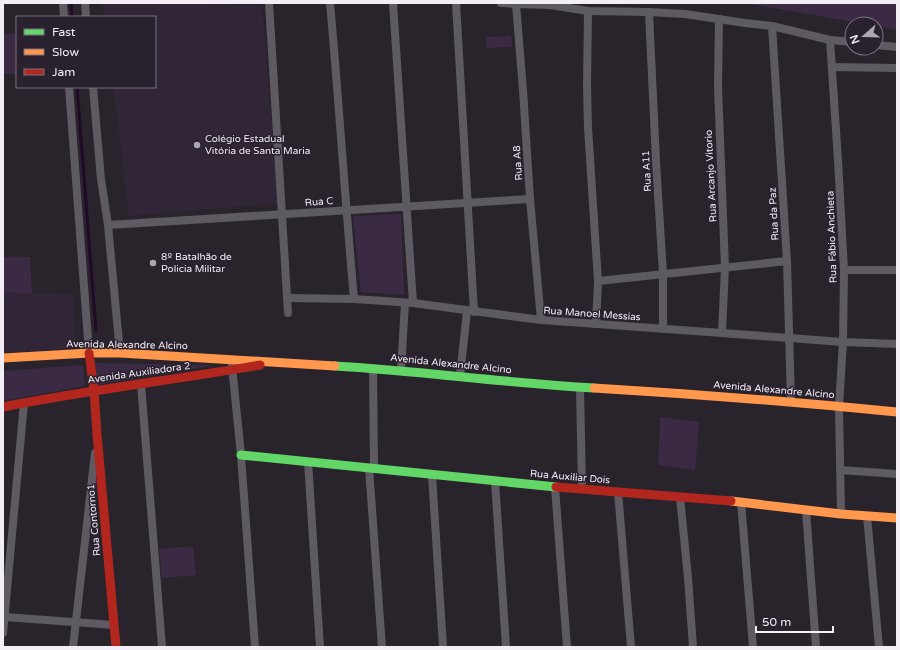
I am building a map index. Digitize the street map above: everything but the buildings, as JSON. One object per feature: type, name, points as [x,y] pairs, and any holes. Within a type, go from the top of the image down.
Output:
[{"type":"street","points":[[63,3],[64,16]]},
{"type":"street","points":[[85,3],[86,16]]},
{"type":"street","points":[[269,3],[288,314]]},
{"type":"street","points":[[330,3],[354,299]]},
{"type":"street","points":[[393,3],[413,303]]},
{"type":"street","points":[[456,3],[468,203],[470,311],[460,376]]},
{"type":"street","points":[[501,3],[550,5],[588,12],[649,12],[686,14],[772,26],[830,40],[844,41]]},
{"type":"street","name":"Rua A8","points":[[516,4],[530,199],[541,320]]},
{"type":"street","points":[[588,12],[588,128],[598,281],[596,324]]},
{"type":"street","name":"Rua A11","points":[[649,12],[663,274],[663,329]]},
{"type":"street","name":"Rua Arcanjo Vitorio","points":[[719,19],[718,87],[726,267],[722,333]]},
{"type":"street","name":"Rua da Paz","points":[[772,26],[786,261],[791,402]]},
{"type":"street","name":"Rua Fábio Anchieta","points":[[830,40],[844,270],[843,342],[839,406],[841,514]]},
{"type":"street","points":[[884,46],[897,47]]},
{"type":"street","points":[[832,67],[897,68]]},
{"type":"street","points":[[69,88],[89,353]]},
{"type":"street","points":[[93,88],[101,180],[108,225],[120,354]]},
{"type":"street","name":"Rua C","points":[[108,225],[530,199]]},
{"type":"street","points":[[598,281],[786,261]]},
{"type":"street","points":[[844,270],[897,270]]},
{"type":"street","name":"Rua Manoel Messias","points":[[287,298],[354,299],[413,303],[541,320],[843,342],[897,344]]},
{"type":"street","points":[[401,370],[404,303]]},
{"type":"street","name":"Avenida Alexandre Alcino","points":[[3,358],[89,353],[232,359],[401,370],[580,387],[791,402],[897,412]]},
{"type":"street","name":"Rua Contorno1","points":[[89,353],[94,390],[116,647]]},
{"type":"street","points":[[232,359],[241,455],[255,647]]},
{"type":"street","name":"Avenida Auxiliadora 2","points":[[3,407],[94,390],[279,362]]},
{"type":"street","points":[[373,368],[372,468],[382,647]]},
{"type":"street","points":[[141,384],[162,647]]},
{"type":"street","points":[[580,387],[582,489]]},
{"type":"street","points":[[3,633],[24,403]]},
{"type":"street","points":[[73,647],[97,434]]},
{"type":"street","name":"Rua Auxiliar Dois","points":[[241,455],[555,487],[680,496],[841,514],[897,518]]},
{"type":"street","points":[[308,462],[320,647]]},
{"type":"street","points":[[840,470],[897,474]]},
{"type":"street","points":[[432,475],[443,647]]},
{"type":"street","points":[[495,481],[506,647]]},
{"type":"street","points":[[555,487],[567,647]]},
{"type":"street","points":[[618,492],[631,647]]},
{"type":"street","points":[[680,496],[693,647]]},
{"type":"street","points":[[741,502],[753,647]]},
{"type":"street","points":[[806,510],[816,647]]},
{"type":"street","points":[[868,516],[879,647]]},
{"type":"street","points":[[4,617],[114,625]]},
{"type":"shaded area","name":"Colégio Estadual Vitória de Santa Maria","points":[[102,3],[178,3],[262,6],[278,203],[129,216],[113,88],[156,88],[156,16],[104,16]]},
{"type":"shaded area","points":[[745,3],[897,3],[897,30],[884,28],[884,16],[844,16],[844,20]]},
{"type":"shaded area","points":[[16,33],[16,75],[3,73],[3,34]]},
{"type":"shaded area","points":[[511,36],[512,47],[487,48],[486,37]]},
{"type":"shaded area","points":[[401,214],[404,295],[361,292],[353,216]]},
{"type":"shaded area","points":[[3,257],[30,257],[32,294],[3,292]]},
{"type":"shaded area","points":[[3,292],[73,294],[76,348],[3,353]]},
{"type":"shaded area","points":[[95,363],[214,365],[98,385]]},
{"type":"shaded area","points":[[83,365],[85,386],[3,401],[3,371]]},
{"type":"shaded area","points":[[660,417],[699,422],[695,470],[658,465]]},
{"type":"shaded area","points":[[193,546],[196,575],[162,578],[159,549]]},
{"type":"waterway","points":[[71,3],[72,16]]},
{"type":"waterway","points":[[77,88],[96,331]]},
{"type":"traffic: fast","points":[[335,366],[594,388]]},
{"type":"traffic: fast","points":[[241,455],[556,487]]},
{"type":"traffic: slow","points":[[3,358],[89,353],[120,353],[335,366]]},
{"type":"traffic: slow","points":[[594,388],[746,398],[897,412]]},
{"type":"traffic: slow","points":[[731,501],[841,514],[897,518]]},
{"type":"traffic: jam","points":[[89,353],[94,390],[116,647]]},
{"type":"traffic: jam","points":[[3,407],[67,395],[260,365]]},
{"type":"traffic: jam","points":[[556,487],[731,501]]},
{"type":"place","name":"Colégio Estadual Vitória de Santa Maria","points":[[197,145]]},
{"type":"place","name":"8º Batalhão de Policia Militar","points":[[153,263]]}]
